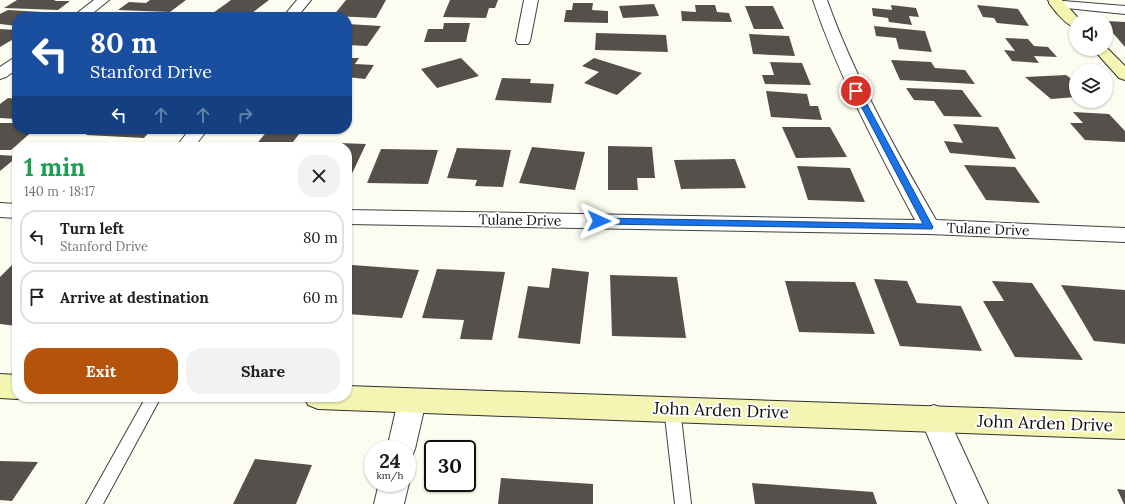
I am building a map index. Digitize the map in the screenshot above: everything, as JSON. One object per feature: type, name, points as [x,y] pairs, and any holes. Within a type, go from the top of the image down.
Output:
[{"type":"street","points":[[86,12],[102,0]]},
{"type":"street","points":[[294,12],[304,0]]},
{"type":"street","points":[[523,42],[531,0]]},
{"type":"street","points":[[820,0],[829,30],[849,77],[929,227]]},
{"type":"street","points":[[1056,2],[1125,10]]},
{"type":"street","points":[[1056,2],[1069,16]]},
{"type":"street","points":[[1107,56],[1125,75]]},
{"type":"street","points":[[0,74],[12,66]]},
{"type":"street","points":[[189,142],[195,134]]},
{"type":"street","points":[[0,210],[12,211]]},
{"type":"street","name":"Tulane Drive","points":[[352,218],[929,227],[1125,235]]},
{"type":"street","points":[[0,386],[12,386]]},
{"type":"street","name":"John Arden Drive","points":[[352,398],[672,408],[1125,426]]},
{"type":"street","points":[[403,440],[412,401]]},
{"type":"street","points":[[934,418],[973,504]]},
{"type":"street","points":[[389,504],[392,492]]},
{"type":"lane","points":[[94,504],[151,402]]},
{"type":"lane","points":[[672,408],[683,504]]},
{"type":"building","points":[[17,0],[70,1],[58,10],[4,8]]},
{"type":"building","points":[[150,0],[186,0],[170,12],[118,10],[129,2],[146,3]]},
{"type":"building","points":[[231,0],[269,0],[253,12],[214,12]]},
{"type":"building","points":[[346,0],[386,0],[376,18],[352,17],[352,12],[336,12]]},
{"type":"building","points":[[450,0],[498,0],[495,8],[489,8],[486,18],[443,17]]},
{"type":"building","points":[[573,3],[593,3],[592,10],[608,11],[608,23],[564,22],[566,10],[572,10]]},
{"type":"building","points":[[654,4],[659,16],[623,18],[619,6]]},
{"type":"building","points":[[695,5],[715,5],[717,12],[729,13],[732,22],[682,21],[681,11],[696,12]]},
{"type":"building","points":[[891,5],[916,8],[919,17],[909,16],[912,25],[889,22],[888,18],[873,16],[872,8],[892,10]]},
{"type":"building","points":[[977,5],[1018,9],[1029,26],[997,23],[994,18],[983,17]]},
{"type":"building","points":[[745,6],[773,6],[784,29],[754,29]]},
{"type":"building","points":[[8,10],[41,12],[12,12],[12,25],[0,24],[0,14]]},
{"type":"building","points":[[1113,21],[1125,22],[1125,47],[1113,33]]},
{"type":"building","points":[[444,23],[470,23],[466,42],[424,42],[428,29],[443,29]]},
{"type":"building","points":[[352,24],[381,26],[367,46],[352,45]]},
{"type":"building","points":[[874,26],[925,31],[932,52],[899,49],[896,38],[876,36]]},
{"type":"building","points":[[0,29],[12,30],[12,40],[0,47]]},
{"type":"building","points":[[596,33],[666,35],[668,52],[595,50]]},
{"type":"building","points":[[749,34],[789,36],[795,56],[753,54]]},
{"type":"building","points":[[1005,38],[1028,39],[1034,46],[1048,47],[1057,57],[1034,56],[1039,63],[1012,61],[1004,50],[1015,51]]},
{"type":"building","points":[[352,58],[359,58],[355,64],[374,65],[365,79],[352,78]]},
{"type":"building","points":[[461,58],[479,76],[437,88],[421,69]]},
{"type":"building","points":[[594,58],[642,73],[617,95],[584,83],[599,72],[582,66]]},
{"type":"building","points":[[891,60],[931,62],[935,68],[965,70],[975,84],[900,80]]},
{"type":"building","points":[[770,62],[802,63],[811,85],[765,84],[762,75],[774,75]]},
{"type":"building","points":[[1066,75],[1069,77],[1069,98],[1051,99],[1025,77]]},
{"type":"building","points":[[502,78],[531,79],[530,83],[554,84],[551,103],[495,100]]},
{"type":"building","points":[[906,88],[962,90],[982,117],[944,116],[934,101],[914,100]]},
{"type":"building","points":[[766,91],[807,94],[810,106],[818,106],[822,120],[771,117]]},
{"type":"building","points":[[8,98],[12,98],[12,119],[0,118],[0,104]]},
{"type":"building","points":[[1073,112],[1109,114],[1125,131],[1125,142],[1085,140],[1070,123],[1083,123]]},
{"type":"building","points":[[0,123],[12,123],[12,134],[29,134],[20,142],[12,142],[11,150],[0,150]]},
{"type":"building","points":[[953,124],[998,127],[1016,159],[950,153],[944,141],[963,143]]},
{"type":"building","points":[[782,127],[830,127],[847,157],[796,158]]},
{"type":"building","points":[[87,134],[148,134],[144,138],[86,135]]},
{"type":"building","points":[[265,134],[299,134],[293,142],[258,142]]},
{"type":"building","points":[[352,143],[366,144],[352,174]]},
{"type":"building","points":[[608,146],[652,147],[655,178],[637,178],[638,190],[608,190]]},
{"type":"building","points":[[532,147],[585,152],[575,190],[519,183]]},
{"type":"building","points":[[457,148],[511,150],[503,187],[475,186],[477,180],[447,178]]},
{"type":"building","points":[[381,149],[438,150],[428,184],[367,183]]},
{"type":"building","points":[[0,155],[12,156],[12,161],[0,171]]},
{"type":"building","points":[[735,159],[746,188],[681,189],[674,160]]},
{"type":"building","points":[[964,165],[1015,167],[1040,203],[986,200]]},
{"type":"building","points":[[797,166],[850,168],[865,202],[808,200]]},
{"type":"building","points":[[12,265],[12,325],[0,324],[0,277]]},
{"type":"building","points":[[352,265],[419,270],[402,318],[352,314]]},
{"type":"building","points":[[552,268],[589,272],[580,344],[518,338],[528,286],[549,288]]},
{"type":"building","points":[[437,269],[505,272],[492,340],[460,339],[464,320],[422,318]]},
{"type":"building","points":[[610,275],[677,277],[686,338],[612,336]]},
{"type":"building","points":[[874,279],[907,281],[917,303],[961,306],[982,351],[900,346]]},
{"type":"building","points":[[785,281],[855,282],[875,334],[799,332]]},
{"type":"building","points":[[992,281],[1032,283],[1083,360],[1015,357],[983,301],[1004,301]]},
{"type":"building","points":[[1061,285],[1125,290],[1125,344],[1094,341]]},
{"type":"building","points":[[255,459],[312,465],[296,504],[233,504]]},
{"type":"building","points":[[0,461],[38,462],[12,501],[0,500]]},
{"type":"building","points":[[501,478],[593,484],[593,504],[498,504]]},
{"type":"building","points":[[752,483],[873,492],[877,504],[755,504]]},
{"type":"building","points":[[1117,489],[1125,490],[1125,504],[1124,504]]},
{"type":"route","points":[[599,221],[929,227],[856,91]]}]
